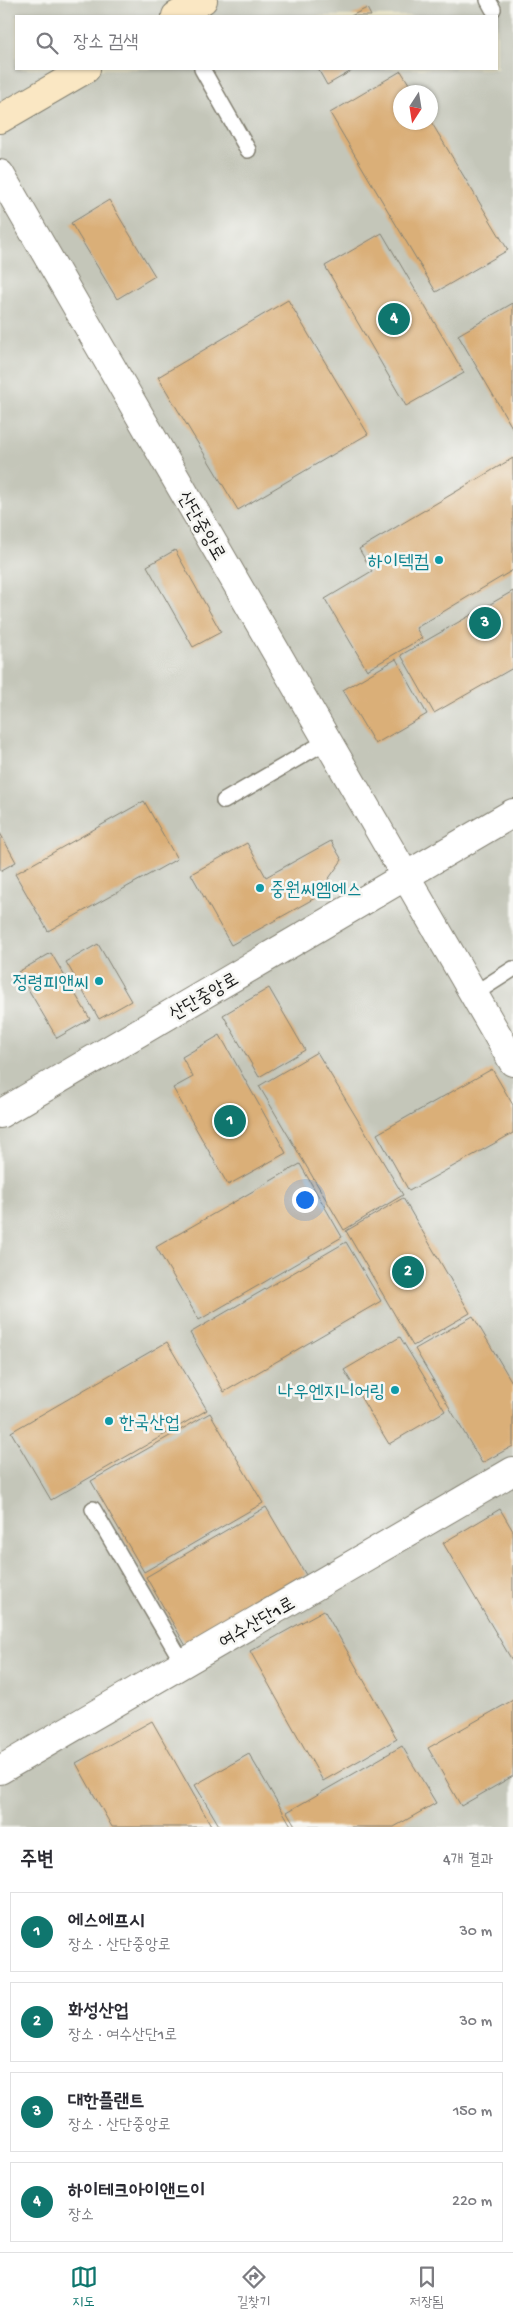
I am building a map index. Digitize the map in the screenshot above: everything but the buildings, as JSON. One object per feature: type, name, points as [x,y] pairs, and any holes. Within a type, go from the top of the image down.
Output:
[{"type":"street","points":[[178,15],[203,0]]},
{"type":"street","points":[[0,119],[84,70]]},
{"type":"street","name":"산단중앙로","points":[[0,174],[513,1062]]},
{"type":"street","name":"산단중앙로","points":[[0,1114],[513,813]]},
{"type":"street","name":"여수산단1로","points":[[0,1770],[513,1471]]},
{"type":"lane","points":[[203,70],[248,150]]},
{"type":"lane","points":[[224,800],[327,741]]},
{"type":"lane","points":[[474,994],[513,969]]},
{"type":"lane","points":[[93,1509],[183,1664]]},
{"type":"shaded area","points":[[0,0],[513,0],[513,1827],[0,1827]]},
{"type":"place","name":"하이테크아이앤드이","points":[[394,319]]},
{"type":"place","name":"하이텍컴","points":[[439,560]]},
{"type":"place","name":"대한플랜트","points":[[485,623]]},
{"type":"place","name":"중원씨엠에스","points":[[260,888]]},
{"type":"place","name":"정령피앤씨","points":[[99,981]]},
{"type":"place","name":"에스에프시","points":[[230,1121]]},
{"type":"place","name":"화성산업","points":[[408,1272]]},
{"type":"place","name":"나우엔지니어링","points":[[395,1390]]},
{"type":"place","name":"한국산업","points":[[109,1421]]}]
